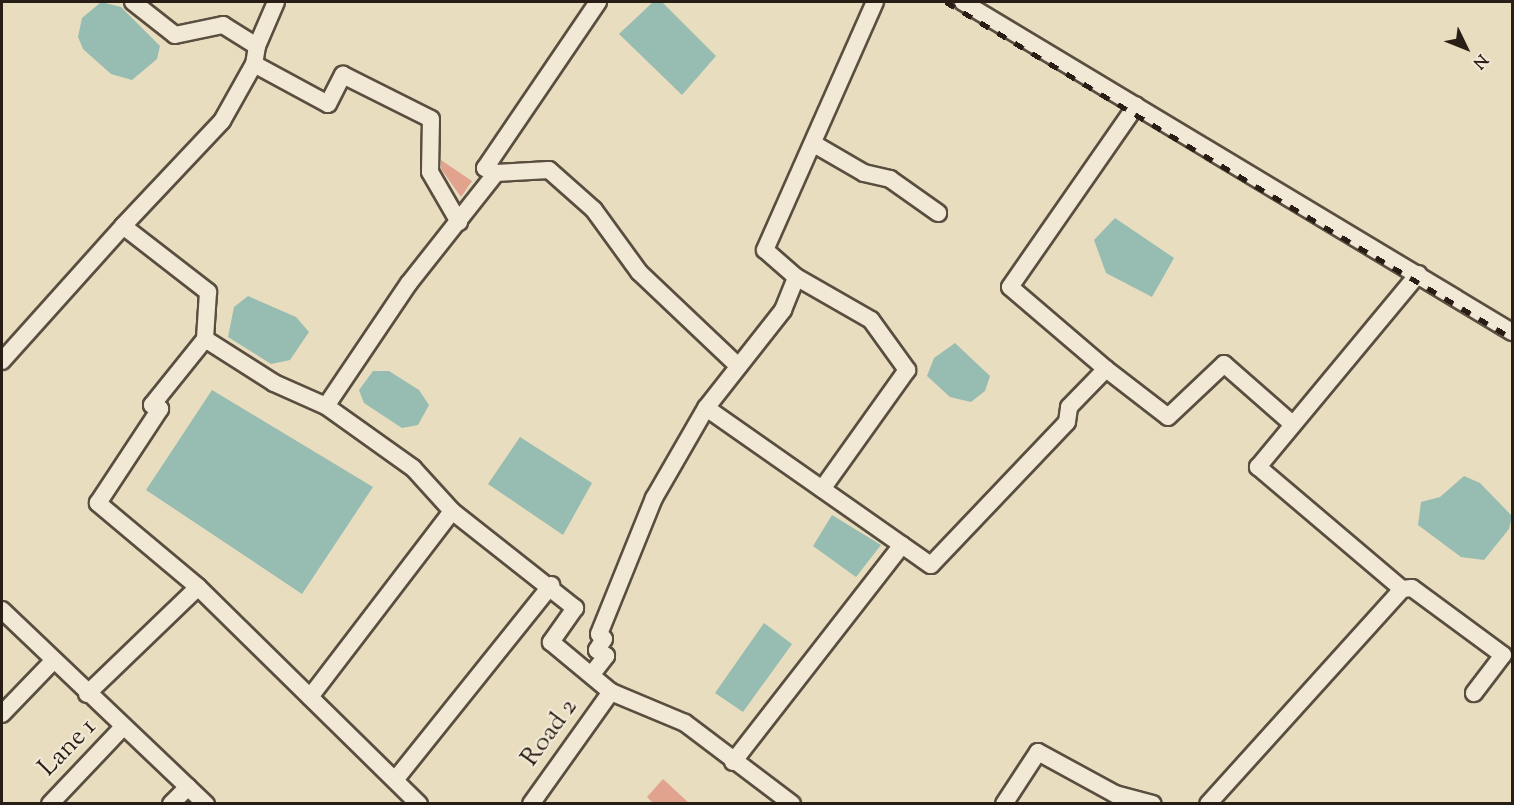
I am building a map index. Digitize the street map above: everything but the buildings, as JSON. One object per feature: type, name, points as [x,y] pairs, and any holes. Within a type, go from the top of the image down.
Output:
[{"type":"street","points":[[133,2],[175,35],[223,25],[257,46]]},
{"type":"street","points":[[2,361],[123,226],[197,153],[255,64],[257,46],[276,2]]},
{"type":"street","points":[[598,2],[485,168],[496,173],[549,170],[594,210],[639,272],[738,366]]},
{"type":"street","points":[[822,489],[907,370],[871,320],[796,277],[765,250],[814,144],[874,2]]},
{"type":"street","points":[[963,2],[1512,332]]},
{"type":"street","points":[[255,64],[328,104],[343,75],[431,119],[430,172],[459,222]]},
{"type":"street","points":[[1136,106],[1010,286],[1106,369],[1168,417],[1224,364],[1290,422]]},
{"type":"street","points":[[814,144],[864,173],[890,179],[938,213]]},
{"type":"street","points":[[326,406],[496,173]]},
{"type":"street","points":[[123,226],[208,292],[205,339],[152,405],[160,410],[98,503],[198,587],[419,804]]},
{"type":"street","points":[[1402,589],[1258,468],[1290,422],[1418,274]]},
{"type":"street","points":[[592,674],[606,656],[597,650],[604,639],[599,634],[654,498],[706,408],[783,310],[796,277]]},
{"type":"street","points":[[205,339],[274,383],[326,406],[413,468],[452,511],[551,585],[575,608],[551,642],[611,692],[685,723],[732,762],[792,804]]},
{"type":"street","points":[[706,408],[931,565],[1067,422],[1069,407],[1106,369]]},
{"type":"street","points":[[310,697],[452,511]]},
{"type":"street","points":[[732,762],[902,545]]},
{"type":"street","points":[[395,780],[551,585]]},
{"type":"street","points":[[87,694],[198,587]]},
{"type":"street","points":[[1208,804],[1402,589],[1412,588],[1503,655],[1474,693]]},
{"type":"street","points":[[2,610],[122,728],[206,804]]},
{"type":"street","points":[[2,714],[53,661]]},
{"type":"street","name":"Road 2","points":[[531,804],[611,692]]},
{"type":"street","name":"Lane 1","points":[[50,804],[122,728]]},
{"type":"street","points":[[1004,804],[1038,752],[1112,799],[1153,804]]},
{"type":"street","points":[[171,804],[188,787]]},
{"type":"water","points":[[101,2],[121,7],[160,46],[157,59],[132,80],[111,74],[83,49],[78,37],[82,18]]},
{"type":"water","points":[[653,2],[662,2],[716,56],[682,95],[619,34]]},
{"type":"water","points":[[1115,218],[1174,258],[1152,297],[1106,273],[1094,240]]},
{"type":"water","points":[[248,296],[296,317],[309,332],[290,360],[271,364],[228,337],[234,307]]},
{"type":"water","points":[[955,343],[990,376],[985,391],[971,402],[950,397],[927,376],[934,358]]},
{"type":"water","points":[[373,371],[389,371],[419,390],[429,405],[418,425],[402,428],[364,403],[359,390]]},
{"type":"water","points":[[212,390],[373,487],[302,594],[146,490]]},
{"type":"water","points":[[520,437],[592,483],[563,535],[488,484]]},
{"type":"water","points":[[1464,476],[1480,483],[1512,516],[1509,529],[1484,560],[1461,557],[1418,525],[1421,502],[1440,497]]},
{"type":"water","points":[[832,515],[881,545],[856,577],[813,546]]},
{"type":"water","points":[[764,623],[792,644],[743,712],[715,693]]},
{"type":"railway","points":[[946,2],[1512,338]]}]
